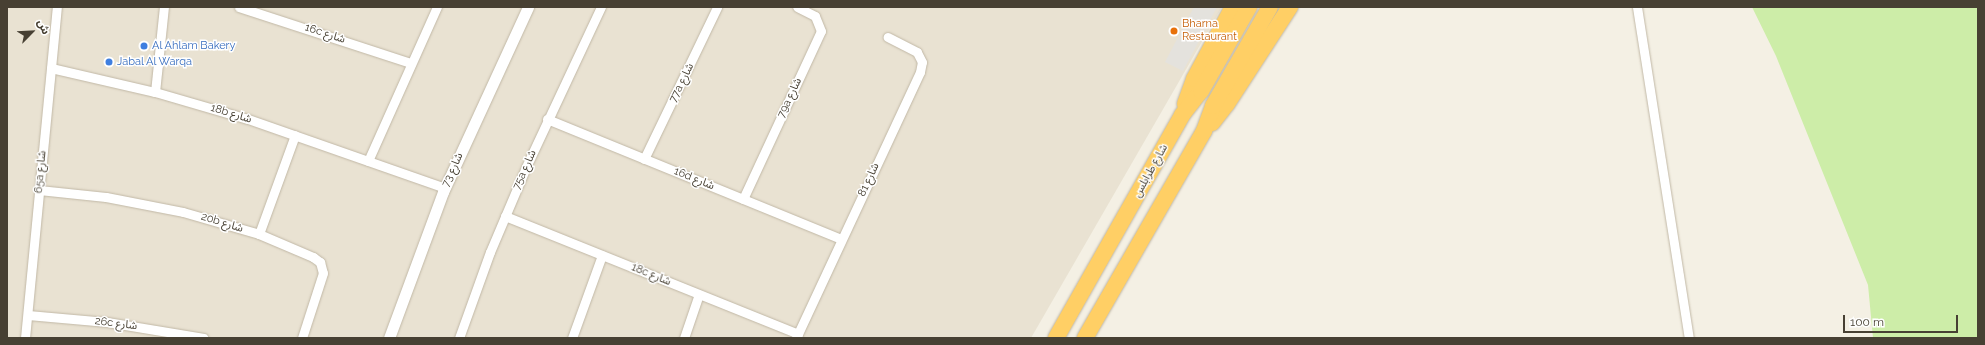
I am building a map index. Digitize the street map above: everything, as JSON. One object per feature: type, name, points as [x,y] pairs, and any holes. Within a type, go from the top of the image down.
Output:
[{"type":"highway","points":[[1182,115],[1194,79],[1233,7]]},
{"type":"highway","name":"شارع طرابلس","points":[[1056,338],[1182,115],[1201,91],[1249,7]]},
{"type":"highway","points":[[1085,338],[1204,131],[1213,106],[1270,7]]},
{"type":"highway","points":[[1204,131],[1227,104],[1290,7]]},
{"type":"street","name":"65a شارع","points":[[25,338],[56,7]]},
{"type":"street","points":[[155,92],[164,7]]},
{"type":"street","name":"16c شارع","points":[[239,7],[410,63]]},
{"type":"street","points":[[368,161],[410,63],[437,7]]},
{"type":"street","name":"شارع 73","points":[[389,338],[444,190],[528,7]]},
{"type":"street","name":"75a شارع","points":[[459,338],[505,216],[547,119],[601,7]]},
{"type":"street","name":"77a شارع","points":[[644,159],[717,7]]},
{"type":"street","name":"79a شارع","points":[[743,199],[821,31],[815,16],[797,7]]},
{"type":"street","points":[[1637,7],[1690,338]]},
{"type":"street","name":"شارع 81","points":[[797,336],[841,238],[922,67],[917,52],[888,37]]},
{"type":"street","name":"18b شارع","points":[[51,68],[155,92],[295,135],[444,190]]},
{"type":"street","name":"16d شارع","points":[[547,119],[841,238]]},
{"type":"street","points":[[258,234],[295,135]]},
{"type":"street","name":"20b شارع","points":[[39,190],[106,197],[150,204],[258,234],[313,257],[322,265],[322,277],[302,338]]},
{"type":"street","name":"18c شارع","points":[[505,216],[699,294],[797,336]]},
{"type":"street","points":[[572,338],[602,255]]},
{"type":"street","points":[[684,338],[699,294]]},
{"type":"street","name":"26c شارع","points":[[28,315],[107,322],[204,338]]},
{"type":"shaded area","points":[[7,7],[1222,7],[1031,338],[7,338]]},
{"type":"shaded area","points":[[1194,7],[1217,7],[1183,71],[1165,62]]},
{"type":"green space","points":[[1752,7],[1978,7],[1978,338],[1873,338],[1868,285],[1776,56]]},
{"type":"place","name":"Bharna Restaurant","points":[[1174,31]]},
{"type":"place","name":"Al Ahlam Bakery","points":[[144,46]]},
{"type":"place","name":"Jabal Al Warqa","points":[[109,62]]}]
